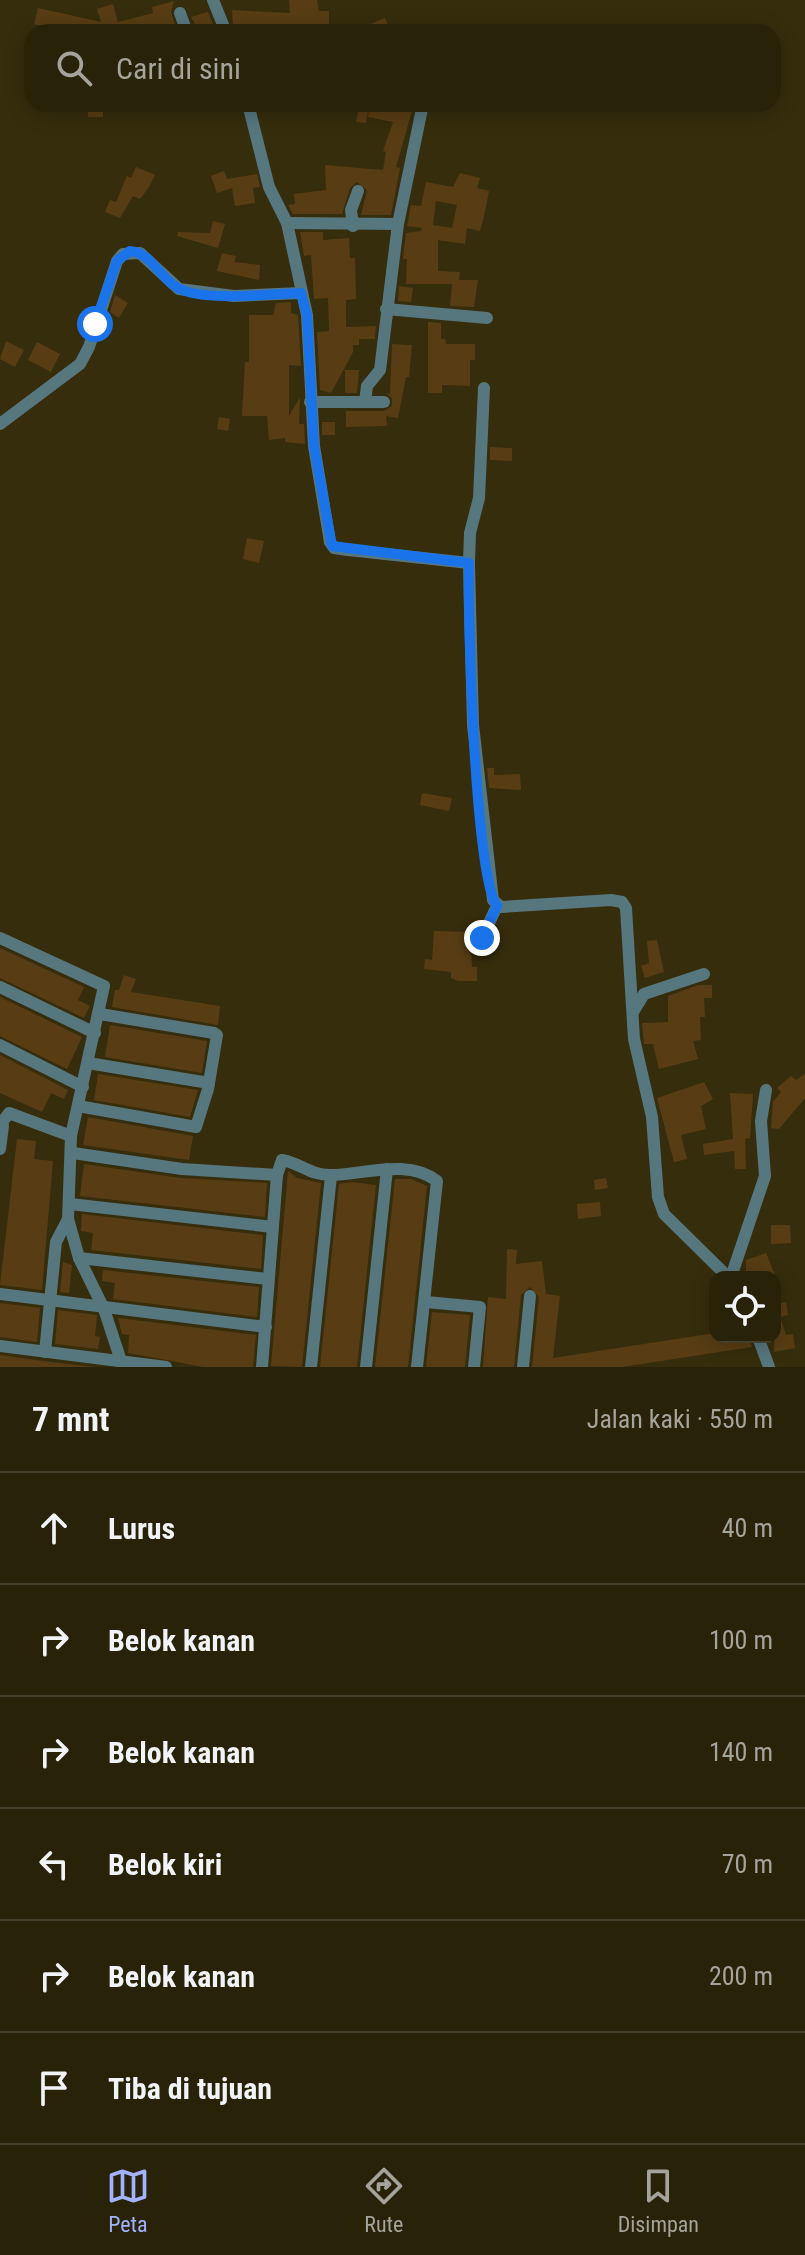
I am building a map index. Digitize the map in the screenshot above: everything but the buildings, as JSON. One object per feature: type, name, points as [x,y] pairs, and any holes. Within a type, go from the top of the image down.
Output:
[{"type":"street","points":[[213,0],[223,24]]},
{"type":"street","points":[[180,13],[184,24]]},
{"type":"street","points":[[250,112],[269,187],[287,223],[307,315],[310,402],[332,546],[469,563]]},
{"type":"street","points":[[365,402],[367,386],[380,370],[408,160],[421,128],[422,112]]},
{"type":"street","points":[[353,226],[351,210],[358,191]]},
{"type":"street","points":[[287,223],[353,226],[398,224]]},
{"type":"street","points":[[0,424],[80,364],[117,261],[123,254],[135,251],[143,255],[179,289],[234,296],[301,293]]},
{"type":"street","points":[[386,309],[487,318]]},
{"type":"street","points":[[482,938],[497,906],[490,890],[479,805],[472,712],[470,533],[479,498],[484,388]]},
{"type":"street","points":[[310,402],[384,402]]},
{"type":"street","points":[[497,906],[606,900],[622,902],[631,947],[634,1039],[652,1117],[658,1197],[664,1214],[723,1271]]},
{"type":"street","points":[[0,938],[102,983],[105,989],[71,1136],[70,1204],[68,1219],[56,1242],[45,1352]]},
{"type":"street","points":[[633,1012],[644,994],[704,974]]},
{"type":"street","points":[[0,987],[95,1033]]},
{"type":"street","points":[[78,1106],[196,1127],[209,1083],[217,1035],[214,1033],[100,1014]]},
{"type":"street","points":[[0,1045],[83,1087]]},
{"type":"street","points":[[88,1063],[209,1083]]},
{"type":"street","points":[[731,1271],[765,1176],[761,1121],[766,1090]]},
{"type":"street","points":[[0,1149],[4,1110],[71,1136]]},
{"type":"street","points":[[73,1153],[182,1169],[277,1175]]},
{"type":"street","points":[[262,1367],[277,1175],[282,1160],[296,1162],[308,1172],[331,1176],[387,1169],[433,1177],[438,1182],[417,1367]]},
{"type":"street","points":[[366,1367],[387,1169]]},
{"type":"street","points":[[311,1367],[331,1176]]},
{"type":"street","points":[[70,1204],[273,1227]]},
{"type":"street","points":[[68,1219],[79,1258],[104,1309],[122,1364]]},
{"type":"street","points":[[79,1258],[268,1279]]},
{"type":"street","points":[[0,1294],[266,1327]]},
{"type":"street","points":[[523,1367],[530,1296]]},
{"type":"street","points":[[426,1302],[480,1307],[474,1367]]},
{"type":"street","points":[[760,1343],[769,1367]]},
{"type":"street","points":[[0,1346],[122,1364],[166,1367]]},
{"type":"route","points":[[95,324],[117,261],[130,251],[143,255],[179,289],[234,296],[301,293],[307,315],[314,446],[332,546],[469,563],[473,725],[479,805],[490,890],[497,906],[482,938]]}]
